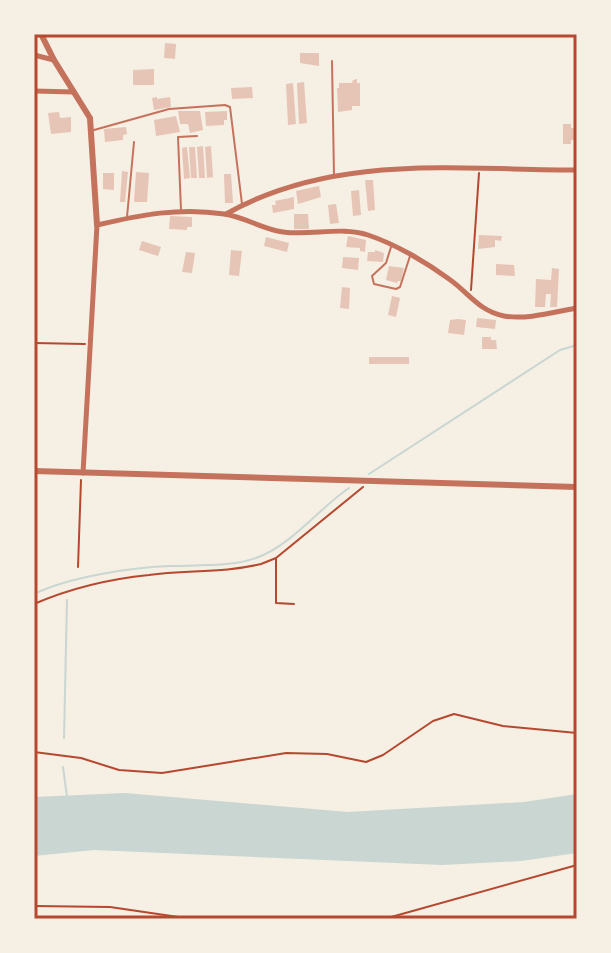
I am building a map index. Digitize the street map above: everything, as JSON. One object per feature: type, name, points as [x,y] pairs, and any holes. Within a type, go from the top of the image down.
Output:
[{"type":"street","points":[[41,34],[90,118],[92,130],[97,225],[82,472]]},
{"type":"street","points":[[34,55],[54,60]]},
{"type":"street","points":[[34,91],[74,92]]},
{"type":"street","points":[[225,214],[287,186],[334,175],[386,169],[577,170]]},
{"type":"street","points":[[97,225],[153,212],[181,211],[225,214],[282,232],[357,232],[391,245],[448,278],[486,310],[507,317],[577,308]]},
{"type":"street","points":[[34,471],[577,487]]},
{"type":"lane","points":[[332,61],[334,175]]},
{"type":"lane","points":[[92,130],[178,107],[230,107],[242,206]]},
{"type":"lane","points":[[181,211],[178,137],[197,136]]},
{"type":"lane","points":[[127,218],[134,142]]},
{"type":"lane","points":[[391,245],[386,263],[372,276],[374,284],[396,289],[400,287],[410,256]]},
{"type":"path","points":[[471,300],[479,169]]},
{"type":"path","points":[[34,343],[90,345]]},
{"type":"path","points":[[78,567],[82,472]]},
{"type":"path","points":[[34,604],[66,590],[104,582],[248,567],[276,558],[370,481]]},
{"type":"path","points":[[276,558],[276,603],[294,604]]},
{"type":"path","points":[[34,752],[81,758],[119,770],[162,773],[286,753],[327,754],[366,762],[383,755],[433,721],[454,714],[503,726],[577,733]]},
{"type":"path","points":[[384,919],[577,865]]},
{"type":"path","points":[[34,906],[110,907],[192,919]]},
{"type":"shaded area","points":[[125,793],[348,812],[524,802],[577,794],[577,853],[521,861],[442,865],[94,850],[34,856],[34,797]]},
{"type":"building","points":[[165,43],[176,44],[175,59],[164,58]]},
{"type":"building","points":[[300,53],[319,53],[319,66],[300,63]]},
{"type":"building","points":[[154,69],[154,85],[133,85],[133,70]]},
{"type":"building","points":[[357,79],[360,83],[360,106],[338,112],[339,83],[352,83]]},
{"type":"building","points":[[304,82],[307,123],[299,124],[297,83]]},
{"type":"building","points":[[293,83],[296,124],[288,125],[286,84]]},
{"type":"building","points":[[252,87],[253,98],[232,99],[231,88]]},
{"type":"building","points":[[170,97],[171,107],[154,110],[152,98]]},
{"type":"building","points":[[178,111],[200,111],[203,130],[190,133],[188,124],[180,124]]},
{"type":"building","points":[[227,111],[224,125],[206,126],[205,112]]},
{"type":"building","points":[[59,112],[60,118],[71,117],[71,132],[51,134],[48,113]]},
{"type":"building","points":[[176,116],[180,132],[156,136],[154,120]]},
{"type":"building","points":[[563,124],[576,128],[576,140],[571,140],[571,144],[563,144]]},
{"type":"building","points":[[126,127],[127,134],[123,135],[123,140],[105,142],[104,129]]},
{"type":"building","points":[[203,146],[205,178],[199,178],[197,147]]},
{"type":"building","points":[[211,146],[213,177],[207,178],[205,147]]},
{"type":"building","points":[[187,147],[190,178],[184,179],[182,148]]},
{"type":"building","points":[[189,147],[195,147],[197,178],[191,178]]},
{"type":"building","points":[[122,171],[128,172],[125,202],[120,202]]},
{"type":"building","points":[[136,172],[149,173],[147,202],[134,202]]},
{"type":"building","points":[[103,173],[114,173],[114,190],[103,189]]},
{"type":"building","points":[[224,174],[231,174],[233,203],[225,203]]},
{"type":"building","points":[[365,180],[373,180],[375,210],[368,211]]},
{"type":"building","points":[[319,186],[321,197],[298,204],[296,191]]},
{"type":"building","points":[[359,190],[361,215],[353,216],[351,191]]},
{"type":"building","points":[[294,197],[294,209],[273,213],[275,201]]},
{"type":"building","points":[[336,204],[339,223],[330,224],[328,205]]},
{"type":"building","points":[[294,214],[308,214],[309,229],[294,229]]},
{"type":"building","points":[[170,216],[192,217],[192,227],[187,227],[187,230],[169,229]]},
{"type":"building","points":[[479,235],[502,236],[501,241],[495,240],[495,247],[478,249]]},
{"type":"building","points":[[348,236],[366,240],[365,252],[360,248],[346,247]]},
{"type":"building","points":[[266,237],[289,243],[287,252],[264,246]]},
{"type":"building","points":[[142,241],[161,247],[158,256],[139,250]]},
{"type":"building","points":[[231,250],[242,251],[239,276],[229,275]]},
{"type":"building","points":[[375,250],[384,253],[383,262],[367,261],[368,252]]},
{"type":"building","points":[[186,252],[195,253],[192,273],[182,272]]},
{"type":"building","points":[[343,257],[359,258],[358,270],[342,268]]},
{"type":"building","points":[[496,264],[514,265],[515,276],[496,275]]},
{"type":"building","points":[[389,266],[404,268],[401,281],[386,280]]},
{"type":"building","points":[[552,268],[559,269],[557,307],[550,307],[551,294],[546,294],[545,307],[535,307],[536,279],[551,280]]},
{"type":"building","points":[[342,287],[350,288],[349,309],[340,308]]},
{"type":"building","points":[[392,296],[400,298],[396,317],[388,315]]},
{"type":"building","points":[[477,318],[496,320],[495,329],[476,327]]},
{"type":"building","points":[[450,320],[466,320],[464,335],[448,333]]},
{"type":"building","points":[[482,337],[496,340],[497,349],[482,349]]},
{"type":"building","points":[[369,357],[409,357],[409,364],[369,364]]},
{"type":"waterway","points":[[369,474],[560,350],[577,345]]},
{"type":"waterway","points":[[34,594],[83,578],[120,571],[226,564],[256,558],[293,536],[349,488]]},
{"type":"waterway","points":[[64,738],[67,600]]},
{"type":"waterway","points":[[63,767],[67,797]]}]
